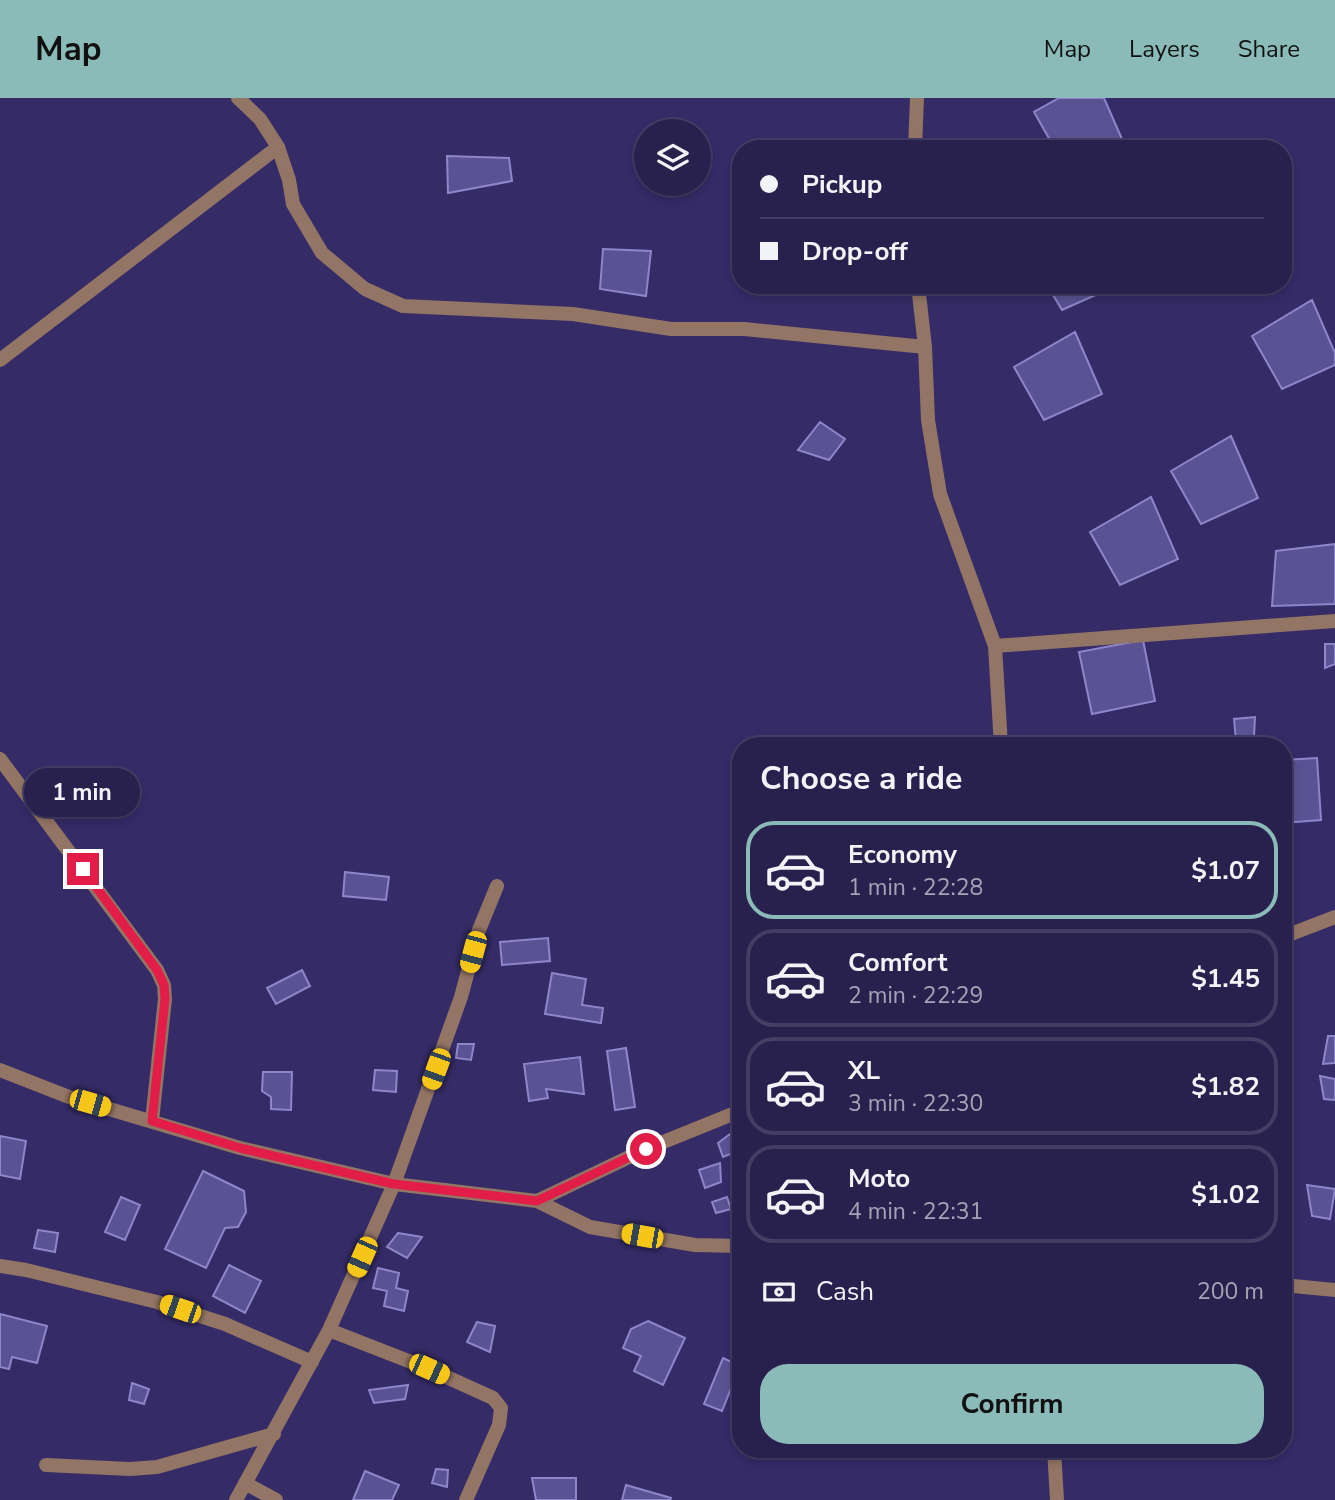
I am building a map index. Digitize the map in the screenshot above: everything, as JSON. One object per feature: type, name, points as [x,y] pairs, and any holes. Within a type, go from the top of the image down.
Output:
[{"type":"street","points":[[238,98],[260,120],[278,148],[289,180],[293,204],[323,253],[365,289],[403,306],[573,314],[671,330],[744,330],[925,347]]},
{"type":"street","points":[[915,140],[917,98]]},
{"type":"street","points":[[0,360],[278,148]]},
{"type":"street","points":[[919,294],[925,347],[928,421],[940,494],[995,646],[1000,737]]},
{"type":"street","points":[[995,646],[1335,621]]},
{"type":"street","points":[[0,759],[157,970],[164,985],[165,999],[152,1121]]},
{"type":"street","points":[[236,1500],[329,1330],[394,1184],[461,997],[479,930],[497,886]]},
{"type":"street","points":[[1292,934],[1335,918]]},
{"type":"street","points":[[0,1070],[69,1097],[240,1148],[394,1184],[537,1201],[590,1227],[695,1245],[732,1246]]},
{"type":"street","points":[[537,1201],[646,1149],[732,1114]]},
{"type":"street","points":[[0,1266],[157,1302],[225,1324],[312,1362]]},
{"type":"street","points":[[1292,1285],[1335,1290]]},
{"type":"street","points":[[329,1330],[429,1369],[493,1398],[501,1408],[499,1425],[466,1500]]},
{"type":"street","points":[[46,1465],[130,1469],[157,1467],[274,1434]]},
{"type":"street","points":[[1055,1458],[1057,1500]]},
{"type":"street","points":[[245,1483],[276,1500]]},
{"type":"building","points":[[1059,98],[1104,98],[1122,139],[1050,140],[1034,112]]},
{"type":"building","points":[[447,156],[509,158],[512,181],[448,193]]},
{"type":"building","points":[[603,249],[651,251],[646,296],[600,289]]},
{"type":"building","points":[[1052,294],[1098,294],[1062,310]]},
{"type":"building","points":[[1312,300],[1335,353],[1335,365],[1282,389],[1252,336]]},
{"type":"building","points":[[1075,332],[1102,394],[1044,420],[1014,367]]},
{"type":"building","points":[[820,422],[845,439],[829,460],[798,450]]},
{"type":"building","points":[[1231,436],[1258,498],[1201,524],[1171,471]]},
{"type":"building","points":[[1151,497],[1178,559],[1120,585],[1090,532]]},
{"type":"building","points":[[1335,544],[1335,604],[1272,606],[1276,551]]},
{"type":"building","points":[[1143,640],[1155,701],[1092,714],[1079,652]]},
{"type":"building","points":[[1325,644],[1335,644],[1335,664],[1325,668]]},
{"type":"building","points":[[1255,717],[1254,737],[1236,737],[1234,719]]},
{"type":"building","points":[[1317,758],[1321,820],[1292,822],[1292,759]]},
{"type":"building","points":[[345,872],[389,877],[386,900],[343,896]]},
{"type":"building","points":[[548,938],[550,961],[502,965],[500,942]]},
{"type":"building","points":[[302,970],[310,986],[276,1004],[267,988]]},
{"type":"building","points":[[552,973],[586,979],[582,1005],[603,1008],[601,1023],[545,1014]]},
{"type":"building","points":[[1328,1036],[1335,1036],[1335,1063],[1323,1064]]},
{"type":"building","points":[[458,1044],[474,1044],[471,1060],[456,1058]]},
{"type":"building","points":[[626,1048],[635,1107],[615,1110],[607,1051]]},
{"type":"building","points":[[580,1057],[584,1094],[546,1089],[548,1098],[529,1101],[524,1064]]},
{"type":"building","points":[[375,1070],[397,1071],[396,1092],[373,1090]]},
{"type":"building","points":[[263,1072],[292,1072],[291,1110],[271,1109],[271,1097],[262,1091]]},
{"type":"building","points":[[1320,1076],[1335,1079],[1335,1100],[1324,1099]]},
{"type":"building","points":[[730,1134],[732,1153],[723,1157],[718,1143]]},
{"type":"building","points":[[0,1136],[26,1141],[20,1179],[0,1175]]},
{"type":"building","points":[[720,1163],[721,1182],[705,1188],[699,1170]]},
{"type":"building","points":[[203,1171],[244,1191],[246,1212],[238,1227],[225,1228],[206,1268],[165,1249]]},
{"type":"building","points":[[1307,1185],[1335,1189],[1330,1219],[1312,1216]]},
{"type":"building","points":[[121,1197],[140,1205],[125,1240],[105,1232]]},
{"type":"building","points":[[727,1197],[731,1209],[716,1213],[712,1202]]},
{"type":"building","points":[[38,1230],[58,1233],[55,1252],[34,1248]]},
{"type":"building","points":[[398,1233],[422,1237],[407,1258],[387,1247]]},
{"type":"building","points":[[229,1265],[261,1281],[245,1313],[213,1296]]},
{"type":"building","points":[[378,1268],[399,1273],[396,1288],[408,1291],[404,1311],[384,1306],[387,1291],[373,1288]]},
{"type":"building","points":[[0,1314],[47,1326],[37,1363],[12,1357],[9,1369],[0,1367]]},
{"type":"building","points":[[648,1321],[685,1338],[663,1385],[634,1371],[641,1356],[623,1348],[631,1329]]},
{"type":"building","points":[[477,1322],[495,1326],[490,1352],[467,1342]]},
{"type":"building","points":[[723,1358],[732,1362],[732,1386],[722,1411],[704,1404]]},
{"type":"building","points":[[132,1383],[149,1389],[144,1404],[129,1400]]},
{"type":"building","points":[[408,1385],[405,1399],[374,1403],[369,1390]]},
{"type":"building","points":[[436,1469],[448,1470],[447,1487],[432,1483]]},
{"type":"building","points":[[365,1471],[399,1485],[392,1500],[353,1500]]},
{"type":"building","points":[[532,1478],[576,1478],[576,1500],[536,1500]]},
{"type":"building","points":[[626,1485],[671,1498],[622,1500]]},
{"type":"route","points":[[83,869],[157,970],[164,985],[165,999],[152,1121],[240,1148],[394,1184],[537,1201],[646,1149]]}]
